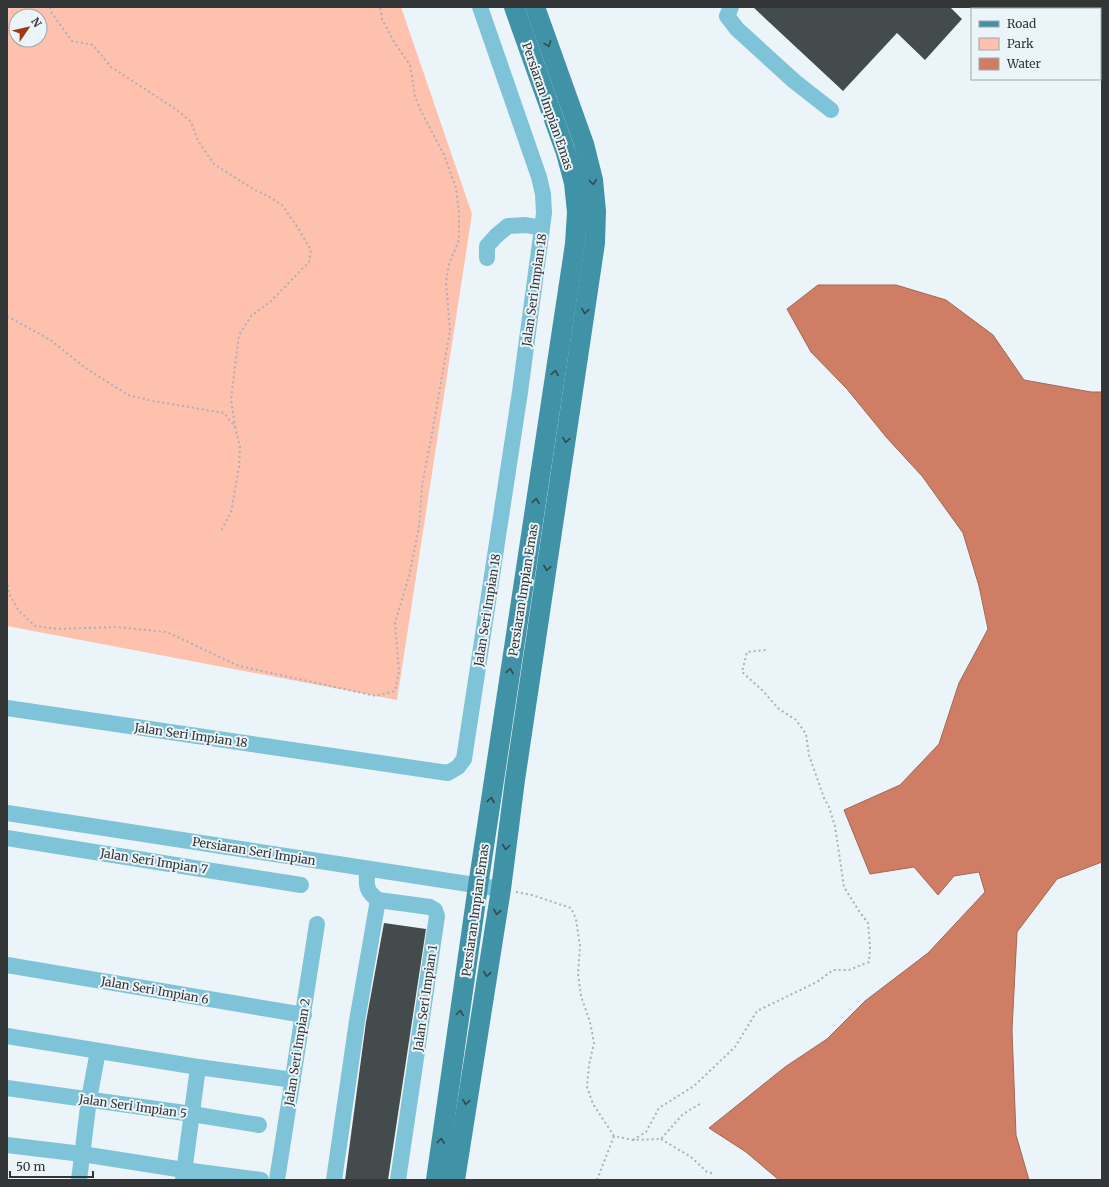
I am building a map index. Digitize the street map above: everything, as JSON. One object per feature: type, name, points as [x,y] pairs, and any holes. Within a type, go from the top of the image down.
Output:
[{"type":"main road","name":"Persiaran Impian Emas","points":[[436,1180],[478,886],[575,244],[577,212],[574,183],[566,153],[514,7]]},
{"type":"main road","name":"Persiaran Impian Emas","points":[[455,1180],[500,889],[595,243],[596,211],[593,180],[586,151],[535,7]]},
{"type":"street","name":"Jalan Seri Impian 18","points":[[7,708],[448,773],[458,767],[464,759],[520,392],[544,213],[544,194],[539,177],[480,7]]},
{"type":"street","points":[[731,7],[727,16],[737,29],[794,81],[830,110]]},
{"type":"street","points":[[486,258],[487,246],[508,226],[526,225],[542,228]]},
{"type":"street","name":"Persiaran Seri Impian","points":[[7,813],[500,889]]},
{"type":"street","name":"Jalan Seri Impian 7","points":[[7,838],[301,885]]},
{"type":"street","points":[[334,1180],[357,1021],[378,900],[371,895],[367,889],[367,869]]},
{"type":"street","name":"Jalan Seri Impian 1","points":[[378,900],[430,907],[435,910],[437,916],[398,1180]]},
{"type":"street","name":"Jalan Seri Impian 2","points":[[277,1180],[304,1015],[317,924]]},
{"type":"street","name":"Jalan Seri Impian 6","points":[[7,965],[304,1015]]},
{"type":"street","points":[[7,1036],[198,1067],[293,1080]]},
{"type":"street","points":[[79,1180],[89,1099],[98,1051]]},
{"type":"street","points":[[184,1175],[198,1067]]},
{"type":"street","name":"Jalan Seri Impian 5","points":[[7,1088],[259,1125]]},
{"type":"street","points":[[7,1145],[82,1154],[184,1175],[261,1180]]},
{"type":"path","points":[[50,7],[51,12],[72,41],[93,45],[111,67],[177,110],[191,122],[198,141],[214,164],[282,206],[298,228],[310,250],[309,262],[271,301],[251,316],[239,335],[231,399],[235,427],[240,446],[239,467],[231,512],[222,531]]},
{"type":"path","points":[[7,580],[10,594],[19,611],[35,626],[57,629],[117,627],[167,632],[239,666],[376,696],[395,691],[398,671],[395,623],[409,576],[419,528],[422,485],[450,331],[446,282],[449,264],[459,240],[459,212],[456,188],[446,162],[414,96],[410,65],[394,42],[382,19],[380,7]]},
{"type":"path","points":[[7,316],[52,341],[84,367],[128,394],[153,401],[224,413],[235,427]]},
{"type":"path","points":[[633,1140],[646,1132],[659,1108],[694,1086],[735,1047],[757,1011],[816,982],[833,970],[849,970],[869,962],[870,947],[868,923],[844,887],[835,826],[809,755],[806,734],[796,720],[779,708],[742,672],[747,652],[766,650]]},
{"type":"path","points":[[500,889],[532,895],[559,903],[570,908],[576,919],[580,946],[578,974],[581,996],[590,1022],[594,1043],[589,1065],[587,1087],[593,1104],[614,1136],[633,1140],[661,1138],[691,1157],[707,1172],[715,1174]]},
{"type":"path","points":[[661,1138],[683,1114],[700,1104]]},
{"type":"path","points":[[597,1180],[614,1136]]},
{"type":"green space","points":[[7,7],[401,7],[472,214],[397,700],[7,626]]},
{"type":"water","points":[[818,285],[896,285],[946,300],[993,335],[1024,380],[1091,392],[1102,392],[1102,862],[1057,879],[1017,932],[1012,1030],[1016,1135],[1029,1180],[779,1180],[746,1152],[709,1128],[785,1067],[827,1039],[865,1001],[928,953],[985,892],[979,872],[954,876],[938,895],[914,867],[870,874],[844,810],[900,785],[939,744],[959,683],[988,629],[979,586],[963,533],[922,476],[887,438],[847,389],[811,352],[787,309]]},
{"type":"building","points":[[753,7],[950,7],[962,19],[925,60],[897,33],[843,91]]},
{"type":"building","points":[[384,923],[426,929],[388,1180],[345,1180],[366,1022]]}]
